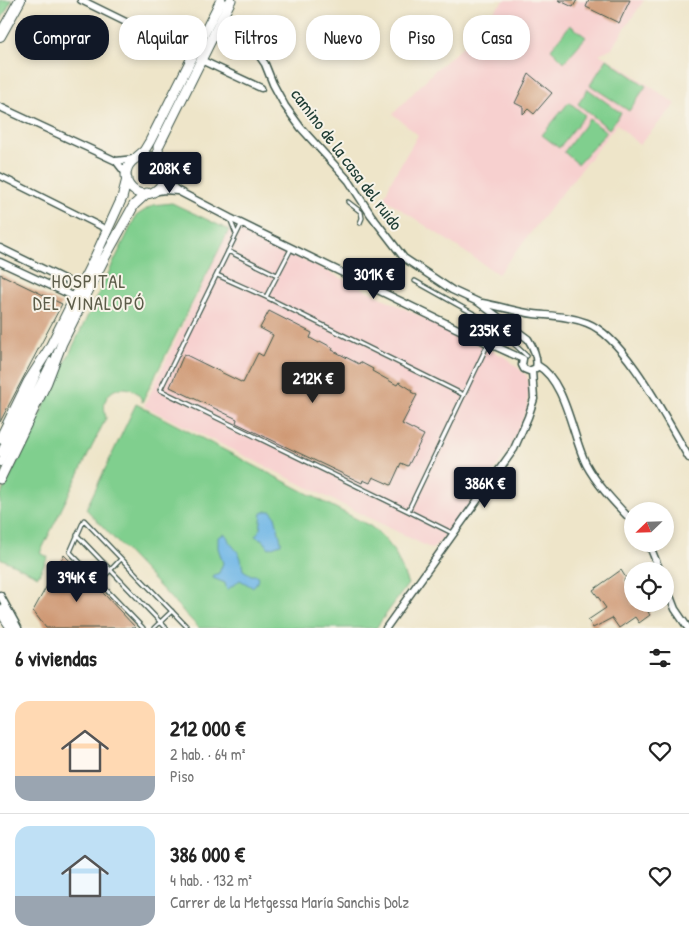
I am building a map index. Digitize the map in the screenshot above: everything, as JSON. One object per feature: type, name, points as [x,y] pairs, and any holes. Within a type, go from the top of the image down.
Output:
[{"type":"main road","points":[[0,36],[20,0]]},
{"type":"main road","points":[[207,35],[221,0]]},
{"type":"main road","points":[[207,41],[231,0]]},
{"type":"main road","points":[[0,439],[28,382],[49,349],[108,230],[122,198],[128,166],[147,147],[196,60]]},
{"type":"main road","points":[[159,162],[158,146],[197,60]]},
{"type":"main road","points":[[0,479],[47,382],[62,343],[104,259],[134,205],[161,186],[164,178],[163,168],[159,162],[150,156],[135,158]]},
{"type":"main road","points":[[127,177],[133,189],[138,192],[150,193]]},
{"type":"main road","points":[[0,610],[12,628]]},
{"type":"street","points":[[81,0],[119,19]]},
{"type":"street","points":[[204,60],[261,88]]},
{"type":"street","name":"camino de la casa del ruido","points":[[261,60],[284,106],[349,181],[371,215],[404,258],[452,290],[478,302]]},
{"type":"street","points":[[0,107],[116,162],[127,177]]},
{"type":"street","points":[[116,162],[135,158]]},
{"type":"street","points":[[0,176],[108,230]]},
{"type":"street","points":[[164,178],[178,191],[241,224],[488,344],[525,358],[534,358]]},
{"type":"street","points":[[150,193],[164,190],[178,191]]},
{"type":"street","points":[[0,248],[80,286]]},
{"type":"street","points":[[0,262],[75,297]]},
{"type":"street","points":[[478,302],[528,339],[533,348],[537,365],[549,374],[566,408],[585,462],[624,512]]},
{"type":"street","points":[[478,302],[533,314],[562,316],[588,323],[609,337],[627,357],[689,458]]},
{"type":"street","points":[[0,463],[42,378],[62,343]]},
{"type":"street","points":[[0,452],[49,349]]},
{"type":"street","points":[[525,358],[522,367],[526,371],[532,371]]},
{"type":"street","points":[[386,628],[514,449],[534,399],[532,371],[537,365]]},
{"type":"street","points":[[0,595],[18,628]]},
{"type":"street","points":[[674,606],[688,628]]},
{"type":"lane","points":[[348,202],[361,212],[362,218],[360,223]]},
{"type":"lane","points":[[230,218],[236,234]]},
{"type":"lane","points":[[241,224],[160,390],[454,534]]},
{"type":"lane","points":[[266,297],[291,248]]},
{"type":"lane","points":[[228,251],[278,275]]},
{"type":"lane","points":[[381,292],[389,272]]},
{"type":"lane","points":[[217,275],[266,297],[464,395]]},
{"type":"lane","points":[[415,281],[492,324],[525,358]]},
{"type":"lane","points":[[408,511],[488,344]]},
{"type":"lane","points":[[143,628],[70,552],[84,520],[188,628]]},
{"type":"lane","points":[[77,535],[166,628]]},
{"type":"lane","points":[[99,582],[122,559]]},
{"type":"lane","points":[[154,628],[172,611]]},
{"type":"shaded area","points":[[505,0],[644,0],[612,48],[599,54],[622,67],[676,104],[639,145],[617,124],[498,274],[384,198],[392,179],[418,135],[393,114],[436,69],[447,60],[453,60],[453,55],[463,46],[463,60],[530,60],[530,15],[489,15]]},
{"type":"shaded area","points":[[231,225],[507,358],[527,376],[529,390],[527,409],[510,448],[453,529],[432,549],[144,406]]},
{"type":"green space","points":[[0,0],[12,0],[0,22]]},
{"type":"green space","points":[[570,25],[586,37],[564,62],[551,49]]},
{"type":"green space","points":[[607,59],[646,86],[629,111],[590,85]]},
{"type":"green space","points":[[588,89],[621,113],[609,129],[578,104]]},
{"type":"green space","points":[[569,102],[585,115],[559,148],[542,135]]},
{"type":"green space","points":[[589,119],[607,132],[578,164],[564,152]]},
{"type":"green space","points":[[172,203],[229,230],[142,402],[136,392],[126,388],[115,390],[106,399],[104,406],[106,418],[40,553],[48,557],[38,576],[0,558],[0,497],[136,216],[153,205]]},
{"type":"green space","points":[[136,404],[370,526],[385,539],[394,552],[408,584],[376,628],[199,628],[86,509]]},
{"type":"water","points":[[271,511],[275,516],[281,541],[281,544],[269,548],[263,540],[255,536],[260,530],[262,513]]},
{"type":"water","points":[[225,534],[240,556],[243,570],[251,575],[257,575],[257,582],[252,587],[240,580],[227,590],[225,583],[213,578],[214,575],[219,573],[223,563],[218,548],[218,537]]},
{"type":"building","points":[[558,0],[577,0],[573,7]]},
{"type":"building","points":[[589,0],[630,0],[619,23],[586,7]]},
{"type":"building","points":[[529,74],[552,93],[534,114],[528,109],[523,114],[523,107],[515,103]]},
{"type":"building","points":[[0,274],[62,304],[0,422]]},
{"type":"building","points":[[269,311],[312,333],[310,338],[319,343],[320,341],[333,348],[332,350],[373,369],[372,371],[397,385],[399,382],[417,395],[402,424],[424,435],[408,466],[401,463],[391,485],[373,477],[370,483],[363,480],[362,483],[236,423],[237,419],[170,387],[184,354],[243,383],[258,353],[263,356],[273,335],[260,328]]},
{"type":"building","points":[[64,555],[136,628],[46,628],[33,611]]},
{"type":"building","points":[[621,570],[624,575],[624,612],[648,612],[650,615],[639,623],[635,617],[619,628],[612,618],[593,628],[588,620],[606,608],[593,590]]},
{"type":"district","name":"HOSPITAL DEL VINALOPÓ","points":[[89,292]]}]
